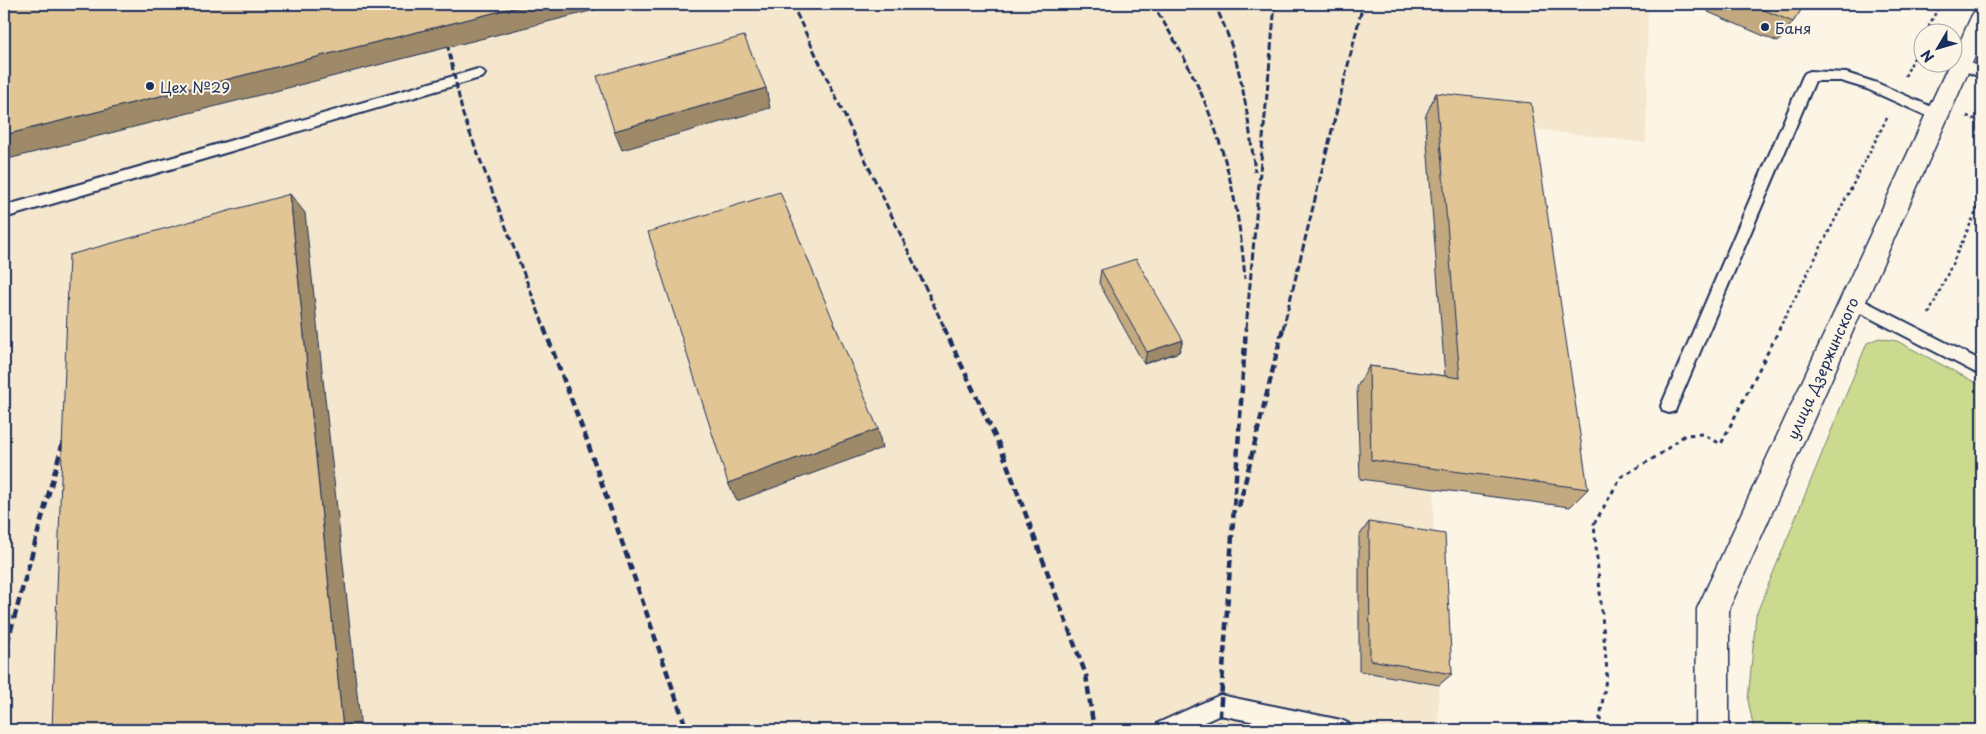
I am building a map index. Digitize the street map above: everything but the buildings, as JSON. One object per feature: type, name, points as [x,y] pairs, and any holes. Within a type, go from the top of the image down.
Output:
[{"type":"main road","name":"улица Дзержинского","points":[[1712,730],[1713,608],[1936,115],[1972,69],[1982,16]]},
{"type":"lane","points":[[4,212],[478,74]]},
{"type":"lane","points":[[1669,406],[1810,76],[1841,76],[1936,115]]},
{"type":"lane","points":[[1853,301],[1982,369]]},
{"type":"lane","points":[[1164,730],[1220,705],[1341,730]]},
{"type":"path","points":[[1931,22],[1940,4]]},
{"type":"path","points":[[1602,730],[1600,718],[1607,672],[1594,524],[1621,477],[1659,455],[1686,434],[1702,434],[1721,444],[1897,98],[1900,87],[1914,58]]},
{"type":"path","points":[[1928,318],[1982,199]]},
{"type":"shaded area","points":[[4,4],[1648,4],[1646,143],[1518,127],[1570,507],[1434,489],[1433,548],[1439,685],[1438,730],[4,730]]},
{"type":"green space","points":[[1879,338],[1897,341],[1982,386],[1982,730],[1754,730],[1748,700],[1756,615],[1867,343]]},
{"type":"railway","points":[[792,4],[945,329]]},
{"type":"railway","points":[[1152,4],[1190,69],[1217,135],[1235,204],[1245,279]]},
{"type":"railway","points":[[1214,4],[1231,44],[1237,65],[1246,108],[1255,172]]},
{"type":"railway","points":[[1246,329],[1275,4]]},
{"type":"railway","points":[[1283,329],[1363,4]]},
{"type":"railway","points":[[445,34],[463,115],[545,329]]},
{"type":"railway","points":[[544,328],[586,438],[687,730]]},
{"type":"railway","points":[[944,328],[1002,451],[1086,675],[1094,730]]},
{"type":"railway","points":[[1219,730],[1246,328]]},
{"type":"railway","points":[[1239,507],[1283,328]]},
{"type":"railway","points":[[4,655],[66,431]]},
{"type":"place","name":"Баня","points":[[1765,27]]},
{"type":"place","name":"Цех №29","points":[[150,86]]}]
